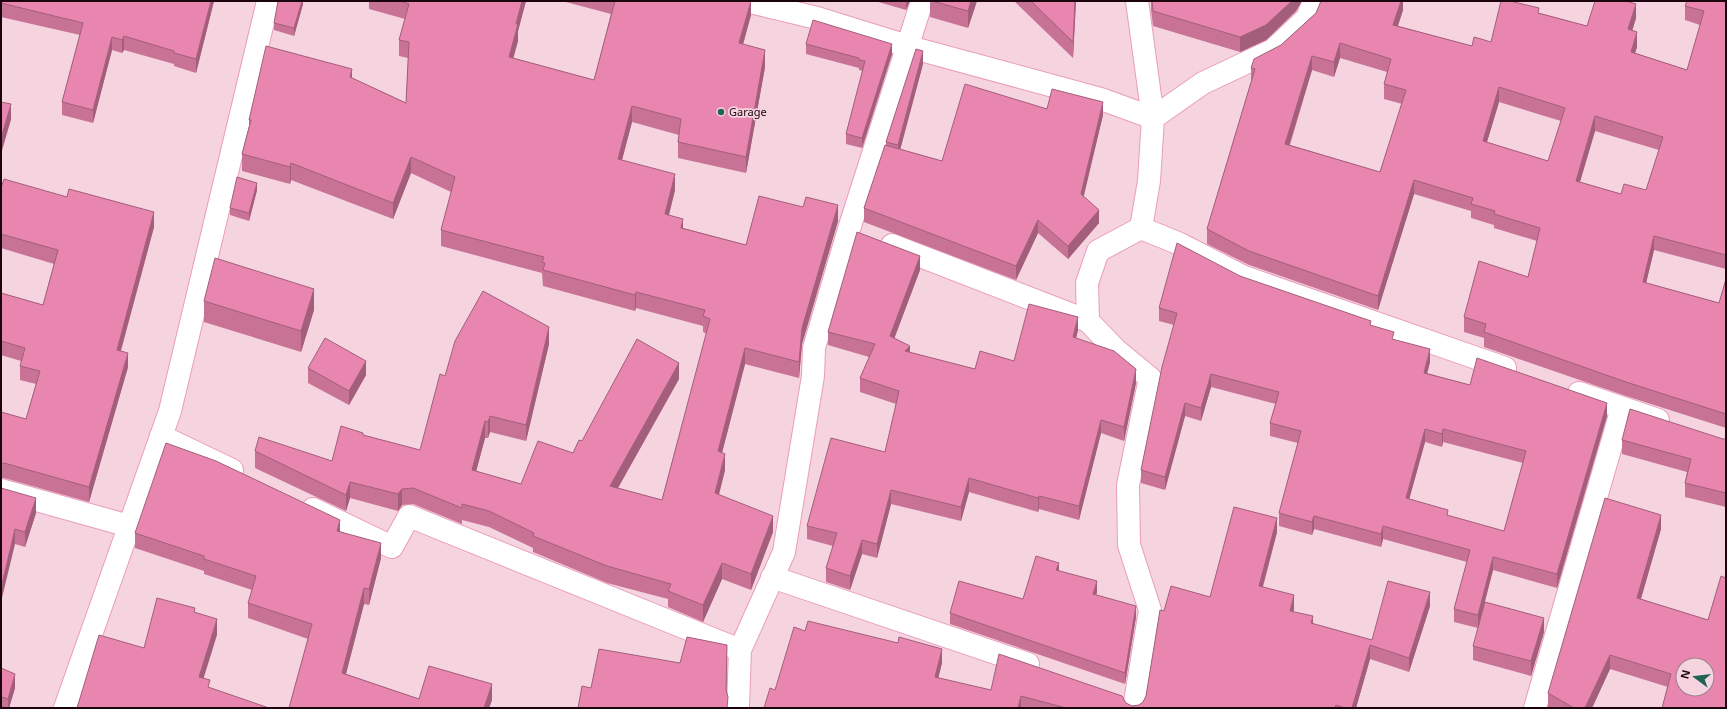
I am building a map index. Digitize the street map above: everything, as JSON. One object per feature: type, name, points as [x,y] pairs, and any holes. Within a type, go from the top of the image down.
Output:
[{"type":"street","points":[[65,708],[170,410],[268,1]]},
{"type":"street","points":[[746,1],[817,18],[907,46],[1101,99],[1153,118]]},
{"type":"street","points":[[738,708],[740,650],[784,552],[813,376],[814,348],[862,234],[907,46],[922,1]]},
{"type":"street","points":[[1137,1],[1153,118],[1149,181],[1141,228]]},
{"type":"street","points":[[1153,118],[1203,84],[1273,50],[1307,18],[1314,1]]},
{"type":"street","points":[[1088,321],[1087,283],[1098,252],[1141,228]]},
{"type":"street","points":[[1141,228],[1180,244],[1244,277],[1521,373]]},
{"type":"street","points":[[862,234],[1088,321],[1116,350],[1150,378],[1128,485],[1129,545],[1150,610],[1129,702]]},
{"type":"street","points":[[1557,386],[1674,425]]},
{"type":"street","points":[[1535,708],[1622,408]]},
{"type":"street","points":[[161,436],[252,480]]},
{"type":"street","points":[[1,490],[129,526]]},
{"type":"street","points":[[294,500],[392,547],[409,516],[740,650]]},
{"type":"street","points":[[772,577],[1044,670]]},
{"type":"building","points":[[1,1],[211,1],[196,59],[124,36],[122,40],[112,37],[93,110],[62,102],[83,23],[1,3]]},
{"type":"building","points":[[278,1],[302,1],[294,28],[274,23]]},
{"type":"building","points":[[400,1],[522,1],[516,24],[518,24],[509,57],[594,80],[615,1],[751,1],[739,43],[765,50],[746,157],[678,142],[681,119],[632,106],[618,159],[675,174],[665,214],[683,219],[681,228],[746,245],[759,196],[803,207],[806,197],[838,205],[802,328],[799,362],[745,348],[718,451],[725,454],[715,493],[773,516],[751,574],[722,563],[703,605],[668,591],[671,584],[607,566],[533,536],[534,533],[489,511],[462,504],[462,508],[413,488],[402,489],[398,494],[350,482],[346,495],[255,451],[259,437],[332,461],[341,426],[363,433],[363,435],[420,450],[440,374],[445,376],[455,341],[483,291],[549,327],[526,425],[490,416],[488,422],[485,421],[472,470],[521,484],[538,441],[573,453],[579,440],[582,441],[637,339],[679,363],[610,486],[662,500],[710,319],[703,316],[705,310],[636,292],[635,295],[543,270],[545,263],[542,262],[544,257],[441,230],[455,177],[411,157],[393,203],[291,163],[290,167],[242,154],[251,120],[249,120],[266,46],[352,69],[350,77],[406,103],[409,42],[399,40],[409,4]]},
{"type":"building","points":[[932,1],[971,1],[968,11]]},
{"type":"building","points":[[1031,1],[1075,1],[1073,42]]},
{"type":"building","points":[[1152,1],[1292,1],[1266,25],[1240,37],[1153,11]]},
{"type":"building","points":[[1321,1],[1401,1],[1393,25],[1472,46],[1474,37],[1491,42],[1501,1],[1510,1],[1539,8],[1538,13],[1587,26],[1595,1],[1626,1],[1636,4],[1628,29],[1637,32],[1631,52],[1687,70],[1704,11],[1685,6],[1687,1],[1726,1],[1726,255],[1654,236],[1643,282],[1719,303],[1726,279],[1726,414],[1626,382],[1484,332],[1486,324],[1464,317],[1479,261],[1528,277],[1540,228],[1494,214],[1495,211],[1471,204],[1473,198],[1414,180],[1378,296],[1249,251],[1207,229],[1255,69],[1251,68],[1254,59],[1281,45],[1316,13]],"holes":[[[1340,43],[1391,59],[1384,84],[1406,90],[1380,172],[1285,144],[1312,56],[1334,62]],[[1499,87],[1565,108],[1548,161],[1483,141]],[[1595,116],[1663,137],[1646,190],[1624,184],[1621,194],[1576,181]]]},
{"type":"building","points":[[813,20],[892,44],[862,138],[846,134],[865,61],[859,60],[859,58],[806,44]]},
{"type":"building","points":[[916,49],[923,51],[898,145],[886,142]]},
{"type":"building","points":[[965,84],[1047,109],[1052,89],[1103,102],[1081,194],[1099,210],[1068,246],[1038,220],[1016,266],[864,208],[885,145],[942,161]]},
{"type":"building","points":[[1,102],[11,104],[2,135],[1,135]]},
{"type":"building","points":[[237,177],[257,183],[249,213],[230,208]]},
{"type":"building","points":[[4,179],[67,197],[69,189],[154,212],[117,350],[128,353],[89,487],[4,463],[1,464],[1,412],[26,419],[40,371],[20,366],[25,348],[1,341],[1,293],[43,305],[58,250],[1,234],[1,188]]},
{"type":"building","points":[[857,232],[920,256],[890,336],[910,346],[905,351],[975,369],[980,351],[1014,361],[1029,304],[1078,317],[1073,337],[1114,351],[1136,369],[1124,427],[1101,420],[1079,506],[1039,496],[1038,498],[969,478],[961,507],[891,490],[877,544],[862,540],[850,576],[826,568],[837,533],[807,526],[831,438],[885,452],[899,391],[860,378],[875,344],[828,332]]},
{"type":"building","points":[[1177,243],[1240,276],[1371,321],[1370,325],[1394,332],[1392,339],[1430,349],[1424,373],[1470,385],[1477,358],[1607,403],[1557,574],[1493,557],[1478,615],[1454,609],[1470,550],[1383,526],[1381,534],[1314,516],[1312,522],[1279,513],[1301,431],[1270,423],[1279,392],[1211,374],[1201,408],[1185,403],[1165,477],[1141,470],[1162,367],[1177,313],[1159,308]],"holes":[[[1425,429],[1442,434],[1443,429],[1526,451],[1504,531],[1447,515],[1448,510],[1406,498]]]},
{"type":"building","points":[[215,258],[314,289],[301,331],[204,301]]},
{"type":"building","points":[[325,338],[366,361],[349,391],[308,368]]},
{"type":"building","points":[[1630,409],[1726,439],[1726,493],[1685,483],[1691,459],[1622,440]]},
{"type":"building","points":[[166,443],[216,461],[340,520],[337,531],[381,543],[369,589],[364,588],[342,673],[419,699],[429,666],[492,684],[484,708],[289,708],[312,624],[248,603],[256,576],[204,559],[204,556],[135,533]]},
{"type":"building","points":[[1,488],[36,498],[25,532],[15,529],[1,588]]},
{"type":"building","points":[[1605,498],[1661,515],[1637,598],[1708,620],[1721,576],[1726,578],[1726,708],[1662,708],[1671,674],[1610,655],[1585,708],[1574,708],[1548,693]]},
{"type":"building","points":[[1234,507],[1277,518],[1259,586],[1294,595],[1290,611],[1313,616],[1311,623],[1372,640],[1388,581],[1430,592],[1409,658],[1370,645],[1352,708],[1345,708],[1336,705],[1335,708],[1066,708],[1021,696],[1018,708],[764,708],[770,688],[775,690],[794,627],[805,631],[808,621],[898,643],[899,637],[942,649],[935,677],[991,690],[999,654],[1122,696],[1126,703],[1132,706],[1139,705],[1143,702],[1146,696],[1160,610],[1164,611],[1171,586],[1210,597]]},
{"type":"building","points":[[1036,556],[1059,563],[1056,570],[1097,581],[1093,594],[1136,606],[1125,673],[950,613],[959,581],[1023,599]]},
{"type":"building","points":[[157,598],[195,608],[194,612],[217,619],[199,677],[210,680],[208,687],[269,708],[77,708],[99,635],[144,648]]},
{"type":"building","points":[[1485,602],[1544,618],[1531,661],[1473,646]]},
{"type":"building","points":[[687,637],[727,645],[727,708],[578,708],[582,686],[591,688],[599,649],[680,663]]},
{"type":"building","points":[[1,668],[15,674],[8,699],[2,697],[1,699]]},
{"type":"place","name":"Garage","points":[[721,112]]}]
